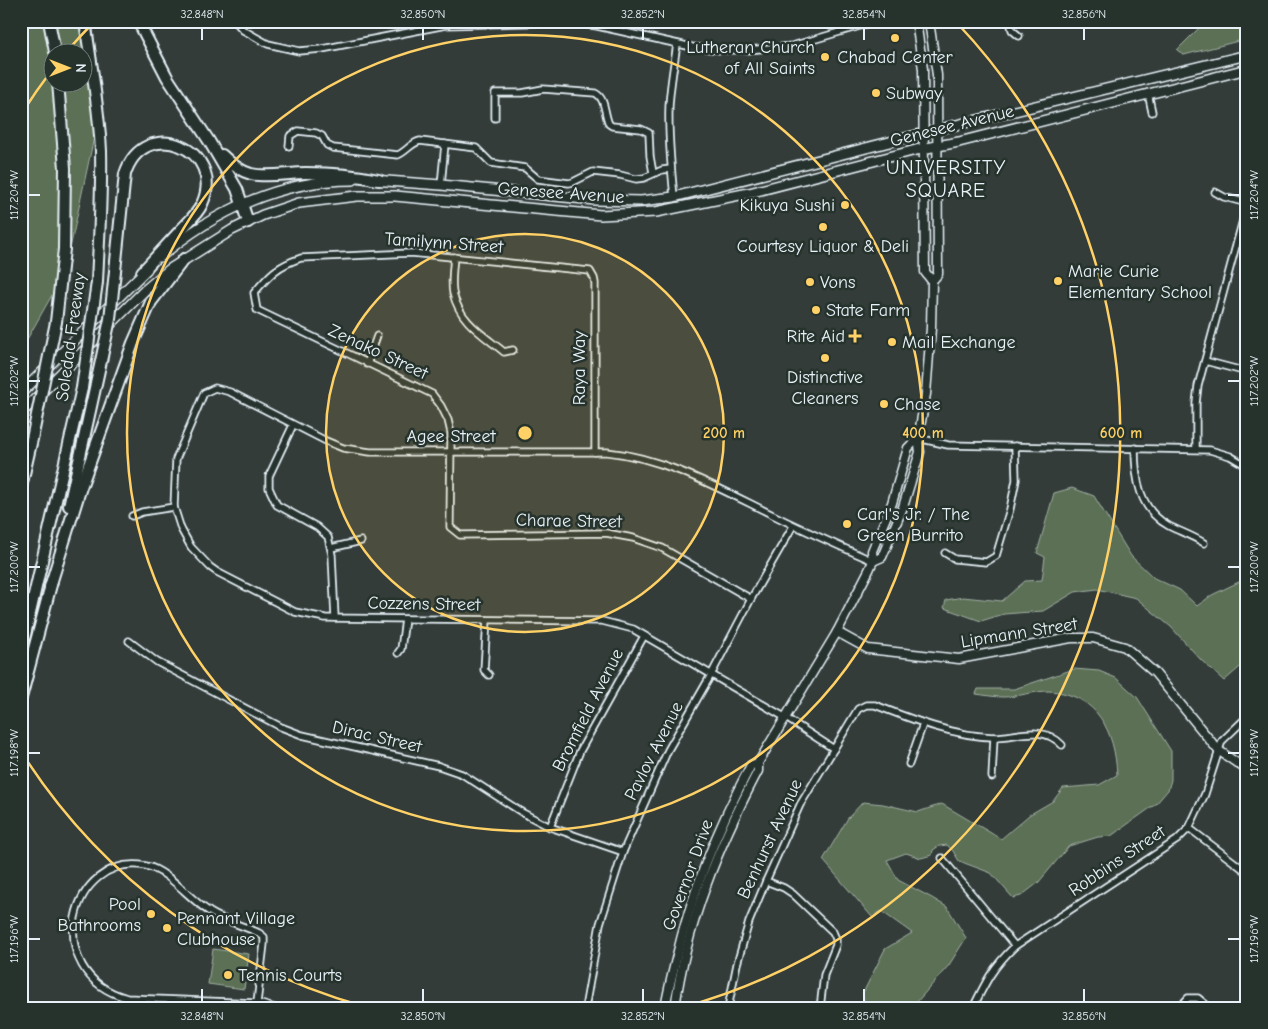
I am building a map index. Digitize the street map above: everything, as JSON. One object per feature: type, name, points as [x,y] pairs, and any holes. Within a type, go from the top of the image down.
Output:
[{"type":"highway","points":[[49,21],[53,42]]},
{"type":"highway","name":"Soledad Freeway","points":[[21,652],[82,388],[96,282],[101,210],[100,150],[96,96],[85,21]]},
{"type":"highway","points":[[138,21],[167,77],[237,189],[248,222]]},
{"type":"highway","name":"Soledad Freeway","points":[[21,487],[56,322],[64,249],[66,168],[59,92]]},
{"type":"highway","points":[[208,141],[231,164],[249,173],[262,176],[305,173],[344,174],[379,180]]},
{"type":"highway","points":[[21,698],[50,587],[110,319],[124,174],[128,162],[149,145],[174,142],[187,148],[198,159],[205,170],[207,186],[202,204],[193,217],[142,272]]},
{"type":"highway","points":[[50,587],[81,488],[133,343],[151,302],[184,258]]},
{"type":"highway","points":[[21,480],[26,467]]},
{"type":"main road","name":"Governor Drive","points":[[916,21],[923,69],[925,272],[932,281]]},
{"type":"main road","name":"Governor Drive","points":[[873,561],[882,557],[903,507],[920,452],[918,438],[926,394],[930,350],[932,281],[938,274],[937,75],[928,21]]},
{"type":"main road","name":"Genesee Avenue","points":[[21,393],[142,272],[202,225],[256,198],[278,190],[335,180],[379,180],[440,184],[595,200],[641,201],[674,197],[924,133],[1247,55]]},
{"type":"main road","name":"Genesee Avenue","points":[[21,414],[145,290],[184,258],[248,222],[299,203],[347,197],[395,196],[602,215],[656,212],[749,193],[1247,69]]},
{"type":"main road","points":[[437,200],[440,184]]},
{"type":"main road","name":"Governor Drive","points":[[675,1008],[693,923],[723,839],[758,770],[758,763],[837,632],[873,561],[872,551],[892,503],[908,448],[918,438]]},
{"type":"main road","name":"Lipmann Street","points":[[837,632],[868,649],[931,651],[959,659],[1071,638],[1093,638],[1125,647],[1155,673],[1218,750],[1247,770]]},
{"type":"main road","name":"Governor Drive","points":[[666,1008],[678,949],[700,875],[734,796],[751,765],[758,763]]},
{"type":"street","points":[[235,21],[243,30],[268,44],[299,51],[322,49],[446,25],[567,22],[597,26],[677,44],[720,50],[748,50],[792,46],[877,21]]},
{"type":"street","points":[[414,21],[415,30]]},
{"type":"street","points":[[1010,21],[1012,30],[1019,36]]},
{"type":"street","points":[[674,197],[669,107],[677,44]]},
{"type":"street","points":[[495,118],[495,93],[522,93],[543,89],[595,93],[600,95],[609,124],[612,126],[641,128],[649,133],[653,173]]},
{"type":"street","points":[[1148,93],[1152,112]]},
{"type":"street","points":[[290,146],[290,136],[298,131],[316,133],[322,136],[327,145],[333,148],[398,155],[414,142],[445,144],[476,148],[491,163],[524,168],[538,179],[573,182],[593,172],[620,174],[636,179],[671,169]]},
{"type":"street","points":[[440,184],[445,144]]},
{"type":"street","points":[[1196,449],[1196,403],[1204,361],[1247,204],[1224,197],[1215,192]]},
{"type":"street","name":"Tamilynn Street","points":[[257,310],[254,293],[271,272],[288,262],[301,258],[411,253],[586,270],[590,271],[594,278],[594,283]]},
{"type":"street","points":[[454,257],[453,292],[461,314],[467,322],[504,352],[513,350]]},
{"type":"street","name":"Raya Way","points":[[594,283],[594,452]]},
{"type":"street","name":"Zenako Street","points":[[257,310],[366,364],[432,394],[448,420],[451,433],[451,451]]},
{"type":"street","points":[[366,364],[377,336]]},
{"type":"street","points":[[1204,361],[1247,372]]},
{"type":"street","name":"Cozzens Street","points":[[230,392],[215,388],[204,394],[176,459],[174,507],[180,529],[191,547],[217,572],[295,612],[324,618],[602,621],[633,629],[786,718],[834,749]]},
{"type":"street","name":"Agee Street","points":[[230,392],[294,426],[344,448],[370,452],[594,452],[624,454],[642,458],[689,475],[793,526],[873,561]]},
{"type":"street","points":[[294,426],[269,476],[269,488],[277,505],[317,527],[328,537],[331,548],[335,618]]},
{"type":"street","points":[[918,438],[948,444],[1210,450],[1230,456],[1247,466]]},
{"type":"street","points":[[945,553],[955,559],[986,562],[996,556],[1010,509],[1016,480],[1015,446]]},
{"type":"street","points":[[1135,448],[1139,489],[1145,501],[1167,525],[1204,543]]},
{"type":"street","name":"Charae Street","points":[[451,451],[450,527],[460,535],[606,533],[633,538],[662,548],[751,599]]},
{"type":"street","points":[[132,516],[142,512],[174,507]]},
{"type":"street","name":"Pavlov Avenue","points":[[585,1008],[600,924],[623,852],[668,750],[793,526]]},
{"type":"street","points":[[331,548],[361,541]]},
{"type":"street","points":[[398,653],[402,649],[405,619]]},
{"type":"street","points":[[487,620],[484,670],[489,675]]},
{"type":"street","name":"Bromfield Avenue","points":[[550,826],[580,751],[644,636]]},
{"type":"street","name":"Dirac Street","points":[[129,641],[157,662],[281,727],[302,735],[439,766],[462,774],[522,813],[550,826],[623,852]]},
{"type":"street","name":"Benhurst Avenue","points":[[728,1008],[737,964],[749,922],[766,881],[800,805],[858,709],[866,705],[874,705],[923,724]]},
{"type":"street","name":"Robbins Street","points":[[973,1008],[999,961],[1016,946],[1177,840],[1189,828],[1205,794],[1222,741],[1247,717]]},
{"type":"street","points":[[910,764],[923,724],[994,737],[1042,733],[1054,737],[1062,745]]},
{"type":"street","points":[[992,777],[994,737]]},
{"type":"street","points":[[1189,828],[1247,872]]},
{"type":"street","points":[[942,858],[1016,946]]},
{"type":"street","points":[[257,1003],[264,944],[264,938],[259,933],[211,913],[167,877],[147,866],[128,866],[103,873],[88,888],[78,905],[73,923],[75,952],[83,968],[91,978],[114,995],[127,998],[257,1003],[276,1008]]},
{"type":"street","points":[[766,881],[793,894],[833,932],[836,939],[836,945],[824,974],[820,1008]]},
{"type":"street","points":[[1179,1008],[1188,998],[1201,999],[1210,1008]]},
{"type":"green space","points":[[21,21],[92,21],[102,100],[65,272],[21,350]]},
{"type":"green space","points":[[1206,21],[1247,21],[1246,39],[1184,55],[1177,50]]},
{"type":"green space","points":[[1072,488],[1094,496],[1131,556],[1154,578],[1180,590],[1197,606],[1212,595],[1247,578],[1247,661],[1224,681],[1201,660],[1171,627],[1136,598],[1097,589],[1075,592],[1043,611],[1004,614],[981,621],[944,608],[946,600],[963,597],[1002,601],[1025,581],[1042,580],[1045,557],[1037,553],[1054,493]]},
{"type":"green space","points":[[1074,669],[1099,671],[1116,678],[1137,697],[1171,751],[1171,780],[1168,790],[1156,804],[1111,836],[1098,837],[1069,846],[1038,883],[1021,896],[1013,898],[991,873],[959,861],[947,845],[939,846],[933,850],[932,855],[921,858],[906,853],[887,860],[898,880],[947,907],[966,938],[949,965],[916,1003],[916,1008],[865,1008],[863,993],[885,949],[912,933],[881,911],[872,917],[823,860],[848,818],[863,802],[883,804],[918,812],[942,804],[1001,839],[1029,815],[1053,801],[1063,788],[1099,785],[1117,775],[1112,744],[1107,730],[1091,707],[1080,699],[1049,691],[1003,697],[976,694],[978,689],[1014,689]]},
{"type":"green space","name":"Tennis Courts","points":[[213,949],[249,954],[244,989],[208,984]]},
{"type":"place","name":"Chabad Center","points":[[895,38]]},
{"type":"place","name":"Lutheran Church of All Saints","points":[[825,57]]},
{"type":"place","name":"Subway","points":[[876,93]]},
{"type":"place","name":"Kikuya Sushi","points":[[845,205]]},
{"type":"place","name":"Courtesy Liquor & Deli","points":[[823,227]]},
{"type":"place","name":"Marie Curie Elementary School","points":[[1058,281]]},
{"type":"place","name":"Vons","points":[[810,282]]},
{"type":"place","name":"State Farm","points":[[816,310]]},
{"type":"place","name":"Rite Aid","points":[[855,336]]},
{"type":"place","name":"Mail Exchange","points":[[892,342]]},
{"type":"place","name":"Distinctive Cleaners","points":[[825,358]]},
{"type":"place","name":"Chase","points":[[884,404]]},
{"type":"place","name":"Carl's Jr. / The Green Burrito","points":[[847,524]]},
{"type":"place","name":"Pool Bathrooms","points":[[151,914]]},
{"type":"place","name":"Pennant Village Clubhouse","points":[[167,928]]},
{"type":"place","name":"Tennis Courts","points":[[228,975]]},
{"type":"district","name":"UNIVERSITY SQUARE","points":[[946,178]]}]
